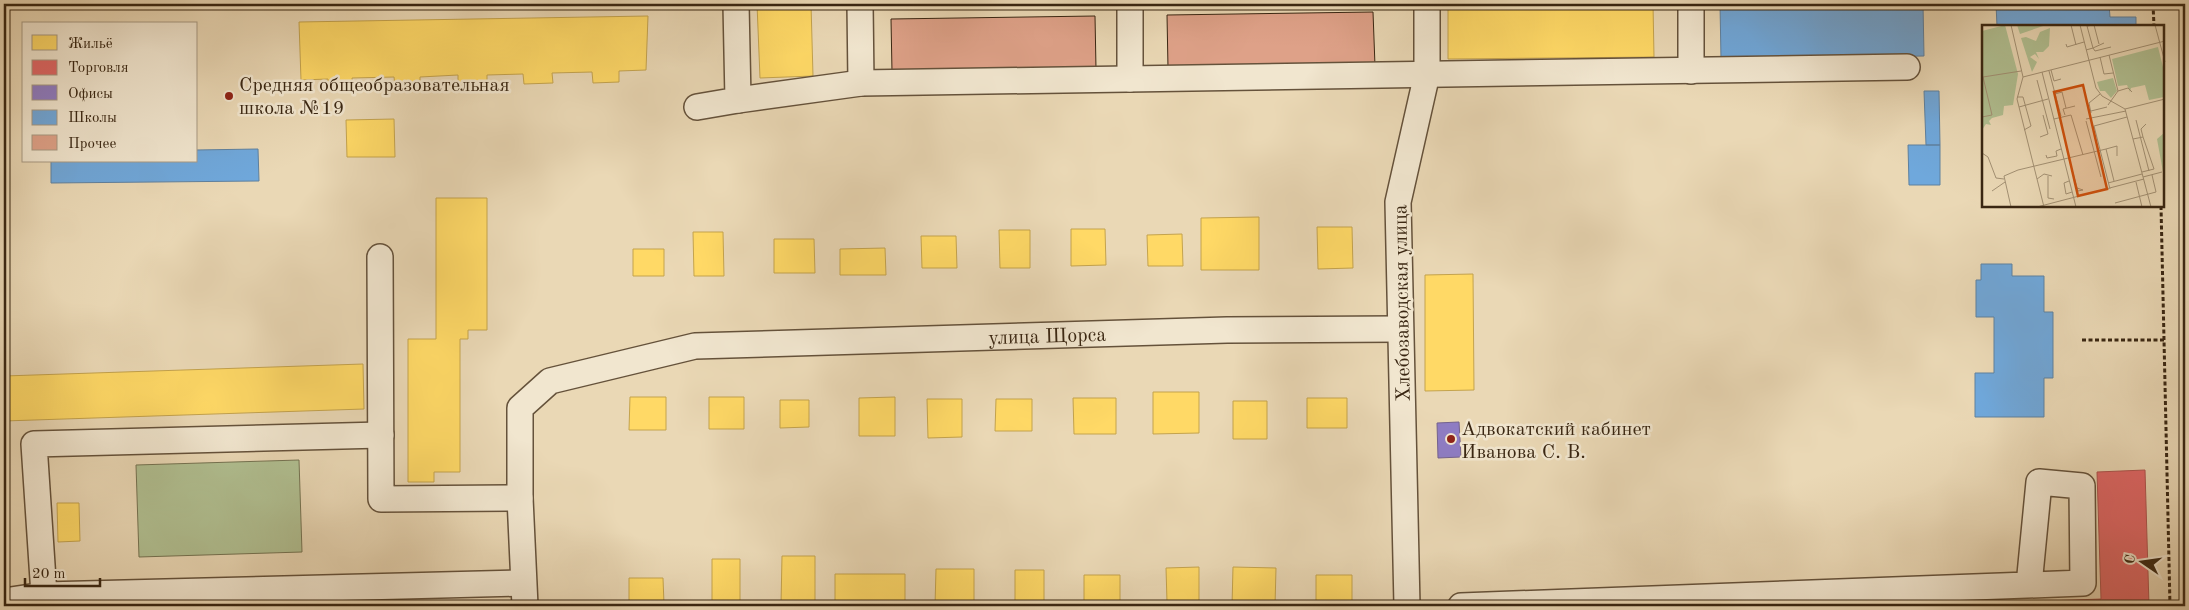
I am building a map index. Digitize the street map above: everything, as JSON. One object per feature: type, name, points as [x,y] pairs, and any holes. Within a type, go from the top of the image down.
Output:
[{"type":"street","points":[[736,4],[738,100]]},
{"type":"street","points":[[860,4],[861,84]]},
{"type":"street","points":[[1130,4],[1130,79]]},
{"type":"street","name":"Хлебозаводская улица","points":[[1407,606],[1399,329],[1398,202],[1427,74],[1427,4]]},
{"type":"street","points":[[1691,71],[1692,4]]},
{"type":"street","points":[[697,107],[861,84],[1907,67]]},
{"type":"street","points":[[380,257],[381,499],[520,498]]},
{"type":"street","name":"улица Щорса","points":[[524,594],[520,498],[520,408],[550,381],[695,346],[1227,330],[1399,329]]},
{"type":"street","points":[[44,595],[34,444],[381,435]]},
{"type":"street","points":[[1460,606],[2004,596],[2029,584]]},
{"type":"street","points":[[4,601],[44,595],[524,594]]},
{"type":"path","points":[[2153,4],[2154,25]]},
{"type":"path","points":[[2161,208],[2170,606]]},
{"type":"path","points":[[2082,340],[2164,340]]},
{"type":"green space","points":[[299,460],[302,552],[139,557],[136,465]]},
{"type":"building: Жильё","points":[[757,4],[811,4],[813,76],[760,78]]},
{"type":"building: Жильё","points":[[1653,4],[1654,57],[1448,59],[1448,5]]},
{"type":"building: Жильё","points":[[648,16],[646,70],[619,71],[619,82],[593,83],[592,72],[552,73],[553,83],[524,84],[523,74],[487,75],[487,85],[458,85],[458,75],[420,77],[420,86],[395,86],[394,77],[352,78],[353,87],[328,88],[328,79],[301,80],[299,22]]},
{"type":"building: Жильё","points":[[394,119],[395,157],[347,157],[346,120]]},
{"type":"building: Жильё","points":[[436,198],[487,198],[487,330],[468,330],[468,339],[460,339],[460,472],[434,472],[434,482],[408,482],[408,339],[436,339]]},
{"type":"building: Жильё","points":[[1259,217],[1259,270],[1201,270],[1201,218]]},
{"type":"building: Жильё","points":[[1317,227],[1352,227],[1353,268],[1318,269]]},
{"type":"building: Жильё","points":[[1071,229],[1105,229],[1106,265],[1071,266]]},
{"type":"building: Жильё","points":[[999,230],[1030,230],[1030,268],[1000,268]]},
{"type":"building: Жильё","points":[[693,232],[723,232],[724,276],[694,276]]},
{"type":"building: Жильё","points":[[1182,234],[1183,266],[1148,266],[1147,235]]},
{"type":"building: Жильё","points":[[921,236],[956,236],[957,268],[922,268]]},
{"type":"building: Жильё","points":[[774,239],[814,239],[815,273],[774,273]]},
{"type":"building: Жильё","points":[[885,248],[886,275],[840,275],[840,249]]},
{"type":"building: Жильё","points":[[633,249],[664,249],[664,276],[633,276]]},
{"type":"building: Жильё","points":[[1473,274],[1474,390],[1425,391],[1425,275]]},
{"type":"building: Жильё","points":[[363,364],[364,409],[4,421],[4,376]]},
{"type":"building: Жильё","points":[[1153,392],[1199,392],[1199,433],[1153,434]]},
{"type":"building: Жильё","points":[[630,397],[666,397],[666,430],[629,430]]},
{"type":"building: Жильё","points":[[709,397],[744,397],[744,429],[709,429]]},
{"type":"building: Жильё","points":[[895,397],[895,436],[859,436],[859,398]]},
{"type":"building: Жильё","points":[[1073,398],[1116,398],[1116,434],[1074,434]]},
{"type":"building: Жильё","points":[[1307,398],[1347,398],[1347,428],[1307,428]]},
{"type":"building: Жильё","points":[[927,399],[962,399],[962,437],[928,438]]},
{"type":"building: Жильё","points":[[996,399],[1032,399],[1032,431],[995,431]]},
{"type":"building: Жильё","points":[[780,400],[809,400],[809,427],[780,428]]},
{"type":"building: Жильё","points":[[1233,401],[1267,401],[1267,439],[1233,439]]},
{"type":"building: Жильё","points":[[57,503],[79,503],[80,541],[58,542]]},
{"type":"building: Жильё","points":[[782,556],[815,556],[815,605],[781,605]]},
{"type":"building: Жильё","points":[[712,559],[740,559],[740,605],[712,605]]},
{"type":"building: Жильё","points":[[1199,567],[1199,601],[1167,602],[1166,568]]},
{"type":"building: Жильё","points":[[1233,567],[1276,568],[1275,606],[1232,606]]},
{"type":"building: Жильё","points":[[936,569],[974,569],[974,606],[935,606]]},
{"type":"building: Жильё","points":[[1015,570],[1044,570],[1044,606],[1015,606]]},
{"type":"building: Жильё","points":[[835,574],[905,574],[905,605],[835,605]]},
{"type":"building: Жильё","points":[[1084,575],[1120,575],[1120,606],[1084,606]]},
{"type":"building: Жильё","points":[[1316,575],[1352,575],[1352,605],[1316,605]]},
{"type":"building: Жильё","points":[[629,578],[663,578],[664,604],[629,604]]},
{"type":"building: Торговля","points":[[2145,470],[2149,606],[2019,606],[2019,602],[2101,599],[2097,472]]},
{"type":"building: Офисы","points":[[1459,422],[1461,457],[1438,458],[1437,423]]},
{"type":"building: Школы","points":[[1720,4],[1923,4],[1924,56],[1721,59]]},
{"type":"building: Школы","points":[[1996,4],[2109,4],[2110,17],[2136,17],[2136,25],[1997,25]]},
{"type":"building: Школы","points":[[1924,91],[1939,91],[1940,145],[1926,145]]},
{"type":"building: Школы","points":[[1908,145],[1940,145],[1940,185],[1909,185]]},
{"type":"building: Школы","points":[[258,149],[259,181],[51,183],[51,162],[198,162],[198,150]]},
{"type":"building: Школы","points":[[1981,264],[2012,264],[2012,276],[2044,276],[2044,312],[2053,312],[2053,378],[2044,378],[2044,417],[1975,417],[1975,373],[1994,373],[1994,317],[1976,317],[1976,280],[1981,280]]},
{"type":"building: Прочее","points":[[1373,12],[1375,66],[1168,68],[1167,15]]},
{"type":"building: Прочее","points":[[1095,16],[1096,69],[892,72],[891,19]]},
{"type":"place","name":"Средняя общеобразовательная школа №19","points":[[229,96]]},
{"type":"place","name":"Адвокатский кабинет Иванова С. В.","points":[[1451,439]]}]
